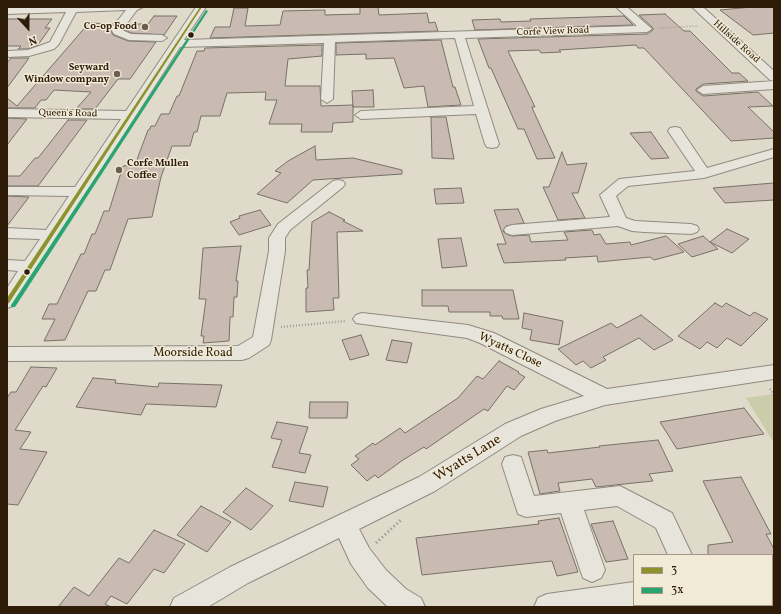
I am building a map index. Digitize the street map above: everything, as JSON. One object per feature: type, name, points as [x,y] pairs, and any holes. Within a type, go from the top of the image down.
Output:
[{"type":"street","points":[[134,7],[116,29],[118,32],[129,37],[162,38]]},
{"type":"street","points":[[7,11],[138,7]]},
{"type":"street","points":[[7,302],[201,7]]},
{"type":"street","points":[[621,7],[647,29]]},
{"type":"street","name":"Hillside Road","points":[[697,7],[774,77]]},
{"type":"street","points":[[7,54],[29,53],[50,47],[54,44],[73,8]]},
{"type":"street","name":"Corfe View Road","points":[[176,44],[647,29]]},
{"type":"street","points":[[459,36],[492,144]]},
{"type":"street","points":[[327,99],[330,40]]},
{"type":"street","points":[[703,90],[774,85]]},
{"type":"street","points":[[361,115],[426,110],[481,110]]},
{"type":"street","name":"Queen's Road","points":[[7,113],[130,115]]},
{"type":"street","points":[[675,131],[704,174]]},
{"type":"street","points":[[620,221],[608,195],[624,182],[704,174],[774,154]]},
{"type":"street","name":"Moorside Road","points":[[7,354],[242,353],[262,340],[277,251],[277,238],[284,227],[338,184]]},
{"type":"street","points":[[7,191],[79,192]]},
{"type":"street","points":[[512,230],[620,221],[632,226],[691,229]]},
{"type":"street","points":[[7,233],[51,235]]},
{"type":"street","points":[[7,265],[30,267]]},
{"type":"street","name":"Wyatts Close","points":[[362,319],[468,332],[487,338],[605,397]]},
{"type":"street","name":"Wyatts Lane","points":[[183,607],[239,575],[427,484],[513,430],[548,415],[605,397],[774,372]]},
{"type":"street","points":[[513,464],[526,507],[620,496],[664,521],[680,554]]},
{"type":"street","points":[[569,502],[592,570]]},
{"type":"street","points":[[345,525],[360,556],[378,579],[397,598],[412,607]]},
{"type":"street","points":[[547,607],[633,595]]},
{"type":"path","points":[[647,29],[717,25]]},
{"type":"path","points":[[263,328],[362,319]]},
{"type":"path","points":[[360,556],[406,515]]},
{"type":"green space","points":[[774,394],[774,443],[746,398]]},
{"type":"building","points":[[360,7],[378,7],[379,15],[427,13],[429,23],[435,22],[438,31],[210,38],[215,27],[230,27],[234,8],[248,8],[245,26],[280,25],[283,11],[325,10],[325,15],[360,14]]},
{"type":"building","points":[[752,7],[774,7],[774,33],[753,35],[720,10]]},
{"type":"building","points":[[665,14],[684,31],[690,31],[732,73],[739,73],[748,81],[703,84],[696,89],[696,91],[703,96],[758,92],[773,106],[748,107],[774,132],[774,138],[731,141],[644,48],[638,48],[636,45],[559,50],[561,52],[541,53],[539,50],[508,51],[535,107],[532,107],[555,158],[537,159],[524,129],[518,129],[491,68],[489,68],[478,39],[647,34],[653,30],[653,28],[639,15]]},
{"type":"building","name":"Co-op Food","points":[[154,16],[177,16],[164,35],[131,33],[124,29],[128,24],[148,24]]},
{"type":"building","points":[[624,16],[633,25],[475,30],[472,20],[500,19],[501,22],[531,21],[530,19]]},
{"type":"building","points":[[7,19],[52,19],[45,28],[50,28],[38,45],[28,49],[18,49],[21,46],[7,46]]},
{"type":"building","points":[[89,23],[113,24],[110,29],[113,35],[128,41],[156,42],[130,79],[118,79],[95,109],[76,109],[91,92],[54,90],[46,100],[41,100],[35,108],[7,108],[7,98],[17,106]]},
{"type":"building","points":[[441,40],[453,87],[455,87],[461,105],[428,107],[424,86],[404,88],[394,58],[366,59],[366,54],[336,55],[336,43]]},
{"type":"building","points":[[322,45],[322,56],[288,59],[285,86],[320,86],[321,106],[353,105],[353,122],[333,123],[332,132],[301,132],[302,124],[269,124],[277,100],[265,100],[266,92],[227,93],[220,116],[201,116],[197,132],[194,132],[190,146],[172,146],[161,177],[152,217],[128,219],[110,270],[105,270],[96,291],[88,291],[65,340],[44,341],[55,319],[42,319],[49,304],[57,304],[81,254],[84,254],[92,234],[95,234],[104,211],[109,211],[123,166],[135,165],[148,130],[151,126],[155,126],[161,114],[169,114],[177,96],[179,96],[197,51],[204,51],[205,48]]},
{"type":"building","points":[[11,58],[29,58],[7,88],[7,63]]},
{"type":"building","points":[[373,90],[374,107],[353,107],[352,91]]},
{"type":"building","points":[[431,117],[446,117],[454,159],[432,158]]},
{"type":"building","points":[[7,118],[27,119],[7,145]]},
{"type":"building","points":[[68,120],[87,120],[38,186],[7,186],[7,176],[20,176],[35,158],[38,158]]},
{"type":"building","points":[[651,132],[669,158],[651,159],[630,133]]},
{"type":"building","points":[[315,146],[316,160],[353,158],[402,170],[402,174],[313,180],[287,203],[257,194],[281,173],[275,171],[288,161]]},
{"type":"building","points":[[562,152],[567,165],[587,163],[578,193],[572,193],[585,218],[558,220],[543,187],[549,187]]},
{"type":"building","points":[[774,183],[774,200],[725,203],[713,188]]},
{"type":"building","points":[[461,188],[464,203],[436,204],[434,189]]},
{"type":"building","points":[[7,196],[29,197],[7,226]]},
{"type":"building","points":[[518,209],[524,223],[506,226],[503,231],[512,236],[529,235],[531,242],[568,240],[564,232],[592,230],[594,235],[600,234],[606,244],[630,242],[631,245],[666,236],[684,252],[654,260],[650,257],[598,262],[597,256],[565,258],[566,260],[504,263],[497,244],[506,244],[494,210]]},
{"type":"building","points":[[260,210],[271,225],[239,235],[230,222],[240,218],[239,216]]},
{"type":"building","points":[[329,212],[363,231],[337,232],[339,298],[333,298],[334,310],[306,312],[306,288],[308,288],[307,270],[309,270],[312,222]]},
{"type":"building","points":[[727,229],[749,239],[732,253],[710,242]]},
{"type":"building","points":[[703,236],[718,249],[692,257],[678,244]]},
{"type":"building","points":[[461,238],[467,266],[442,268],[438,239]]},
{"type":"building","points":[[241,246],[236,281],[238,281],[237,297],[234,297],[233,317],[230,317],[229,341],[203,343],[204,336],[201,336],[206,299],[199,299],[203,248]]},
{"type":"building","points":[[422,290],[513,290],[519,319],[503,319],[502,316],[490,316],[490,312],[449,312],[448,306],[422,306]]},
{"type":"building","points":[[715,303],[722,307],[726,303],[750,316],[754,312],[768,319],[741,346],[727,338],[717,348],[707,342],[700,349],[678,336]]},
{"type":"building","points":[[524,313],[563,321],[559,345],[530,340],[532,330],[522,328]]},
{"type":"building","points":[[641,315],[673,340],[654,350],[639,338],[603,357],[606,360],[591,368],[583,361],[576,365],[558,349],[611,323],[617,328]]},
{"type":"building","points":[[361,335],[369,355],[350,360],[342,340]]},
{"type":"building","points":[[392,340],[412,343],[407,363],[386,360]]},
{"type":"building","points":[[499,361],[525,377],[514,390],[507,386],[488,411],[484,409],[426,449],[424,447],[378,478],[375,475],[367,481],[351,465],[359,459],[355,456],[373,443],[375,445],[400,428],[405,433],[458,398],[477,376],[483,379]]},
{"type":"building","points":[[31,367],[57,368],[46,387],[43,386],[15,430],[31,432],[20,449],[47,452],[18,505],[7,504],[7,398],[11,392],[16,392]]},
{"type":"building","points":[[93,378],[116,380],[115,383],[158,387],[159,383],[222,385],[216,407],[146,404],[141,415],[76,407]]},
{"type":"building","points":[[310,402],[348,402],[347,418],[309,418]]},
{"type":"building","points":[[744,408],[764,434],[677,449],[660,422]]},
{"type":"building","points":[[277,422],[308,427],[299,453],[311,455],[305,473],[272,467],[282,440],[271,438]]},
{"type":"building","points":[[658,440],[673,471],[649,474],[653,481],[596,487],[592,479],[558,483],[560,491],[540,494],[528,452],[547,450],[548,453]]},
{"type":"building","points":[[741,477],[771,534],[766,534],[774,549],[774,555],[708,554],[708,545],[733,542],[703,481]]},
{"type":"building","points":[[295,482],[328,487],[323,507],[289,501]]},
{"type":"building","points":[[246,488],[273,506],[251,530],[223,512]]},
{"type":"building","points":[[201,506],[231,522],[207,552],[177,535]]},
{"type":"building","points":[[559,518],[578,572],[557,576],[552,561],[422,575],[416,538],[539,524],[538,521]]},
{"type":"building","points":[[613,521],[628,559],[606,562],[591,524]]},
{"type":"building","points":[[154,530],[185,544],[164,573],[154,569],[127,604],[111,596],[105,604],[111,607],[58,607],[74,587],[89,596],[119,558],[129,563]]},
{"type":"transit line","name":"3","points":[[7,302],[201,7]]},
{"type":"transit line","name":"3x","points":[[13,306],[207,11]]},
{"type":"place","name":"Co-op Food","points":[[145,27]]},
{"type":"place","name":"Seyward Window company","points":[[117,74]]},
{"type":"place","name":"Corfe Mullen Coffee","points":[[119,170]]}]
